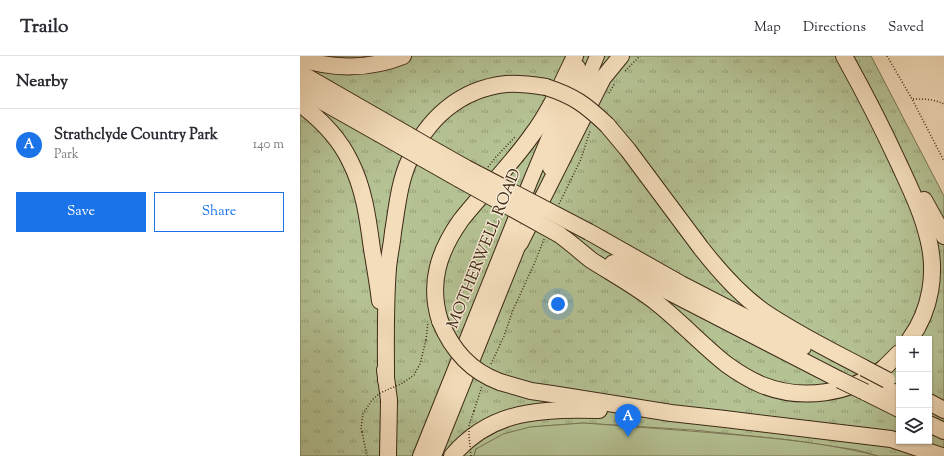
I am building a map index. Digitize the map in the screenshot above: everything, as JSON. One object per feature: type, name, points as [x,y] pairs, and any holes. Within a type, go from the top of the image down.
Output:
[{"type":"highway","points":[[300,58],[335,66],[354,66],[370,65],[402,56]]},
{"type":"highway","points":[[575,56],[545,116],[533,134],[461,220],[444,247],[437,268],[435,282],[436,304],[444,332],[461,357],[474,369],[488,377],[531,391],[671,413],[891,439],[942,456]]},
{"type":"highway","points":[[520,243],[603,78],[621,56]]},
{"type":"highway","points":[[844,56],[944,236]]},
{"type":"highway","points":[[300,73],[404,141]]},
{"type":"highway","points":[[386,380],[388,267],[400,192],[408,162],[421,136],[445,109],[462,98],[493,86],[507,84],[529,85],[546,88],[566,95],[593,112],[608,125],[705,254],[737,289],[779,321],[896,393]]},
{"type":"highway","points":[[300,89],[425,152],[462,173],[560,235],[764,342],[840,380],[882,386],[898,408]]},
{"type":"highway","points":[[300,104],[311,112],[341,145],[350,160],[363,196],[380,299],[386,380],[389,400],[388,456]]},
{"type":"highway","points":[[881,125],[922,217],[929,239],[932,268],[931,288],[928,304],[923,317],[912,336]]},
{"type":"highway","points":[[462,173],[589,232],[681,284],[828,360],[860,371]]},
{"type":"highway","points":[[560,235],[590,259],[669,312],[727,364],[762,385],[777,390],[796,393],[826,393],[839,390],[871,377],[896,356]]},
{"type":"highway","points":[[932,404],[944,410]]},
{"type":"highway","points":[[932,410],[944,416]]},
{"type":"highway","points":[[452,456],[474,435],[493,424],[518,415],[547,411],[633,411],[703,422],[752,422]]},
{"type":"highway","points":[[932,425],[944,431]]},
{"type":"main road","name":"MOTHERWELL ROAD","points":[[420,456],[533,175],[583,56]]},
{"type":"main road","name":"MOTHERWELL ROAD","points":[[434,456],[597,56]]},
{"type":"path","points":[[887,56],[912,99],[944,162]]},
{"type":"path","points":[[912,99],[937,100],[944,104]]},
{"type":"path","points":[[367,456],[361,428],[363,414],[372,400],[380,393],[403,383],[414,375],[420,364],[426,340]]},
{"type":"path","points":[[471,456],[469,425],[474,411]]},
{"type":"green space","points":[[300,56],[871,56],[944,196],[944,456],[878,456],[857,450],[790,440],[693,430],[583,423],[530,427],[476,449],[474,456],[300,456]]},
{"type":"green space","points":[[583,423],[781,439],[814,443],[878,456],[474,456],[476,449],[503,434],[530,427]]},
{"type":"place","name":"Strathclyde Country Park","points":[[628,437]]}]
